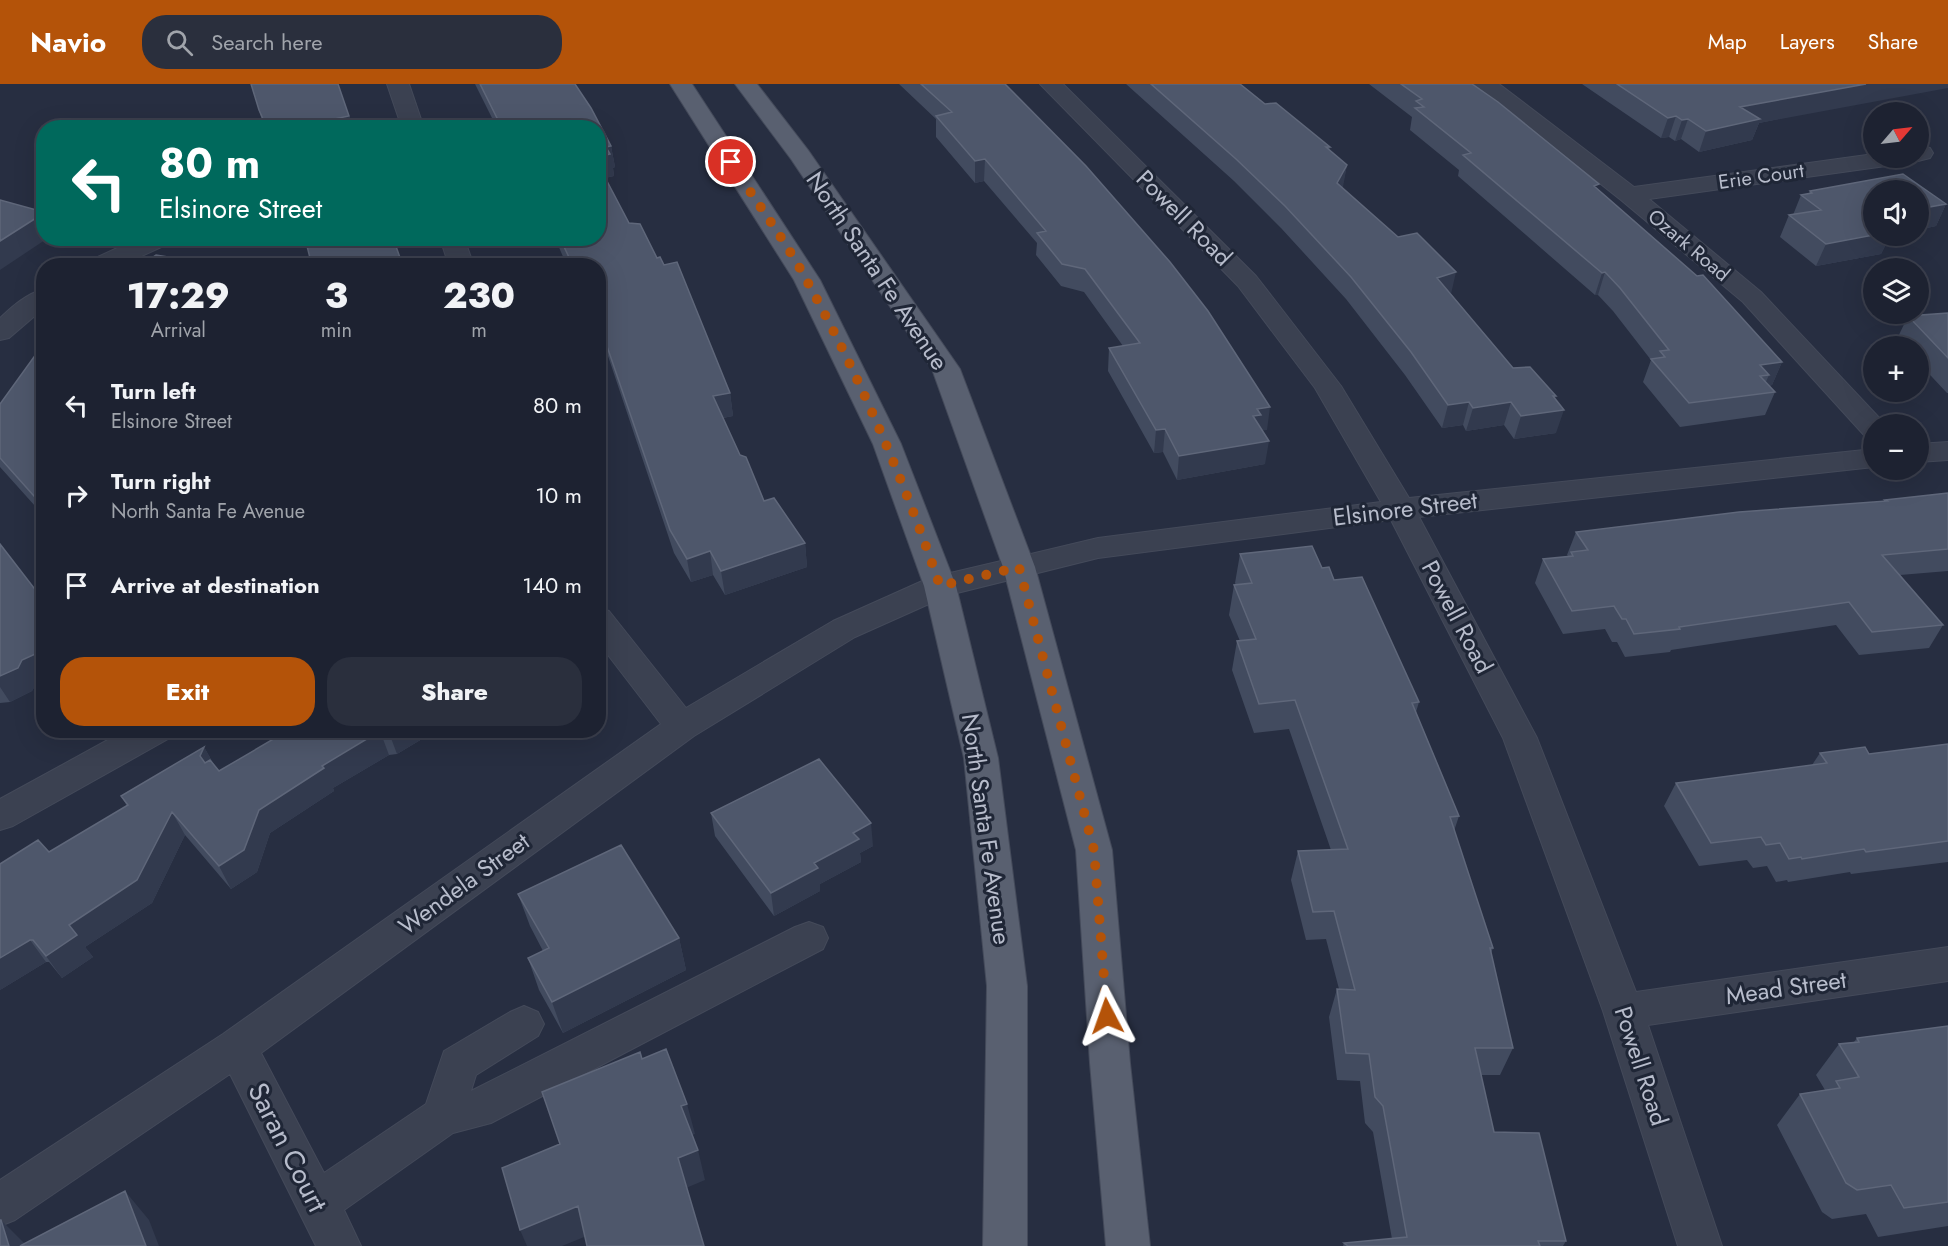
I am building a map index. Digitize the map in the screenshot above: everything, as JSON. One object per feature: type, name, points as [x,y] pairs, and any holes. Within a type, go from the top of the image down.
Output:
[{"type":"main road","name":"North Santa Fe Avenue","points":[[681,84],[807,280],[888,444],[940,586],[981,758],[1007,986],[1005,1246]]},
{"type":"main road","name":"North Santa Fe Avenue","points":[[746,84],[806,165],[946,369],[1019,567],[1094,850],[1110,1063],[1128,1246]]},
{"type":"street","points":[[398,84],[410,120]]},
{"type":"street","name":"Powell Road","points":[[1051,84],[1246,281],[1327,386],[1400,509],[1520,738],[1623,1011],[1700,1246]]},
{"type":"street","name":"Ozark Road","points":[[1485,84],[1534,119],[1752,297],[1863,417]]},
{"type":"street","name":"Erie Court","points":[[1629,195],[1863,162]]},
{"type":"street","points":[[116,258],[143,246]]},
{"type":"street","points":[[0,332],[36,302]]},
{"type":"street","points":[[1929,452],[1948,451]]},
{"type":"street","name":"Elsinore Street","points":[[940,586],[1098,548],[1400,509],[1863,459]]},
{"type":"street","name":"Wendela Street","points":[[0,1205],[237,1047],[682,727],[844,629],[940,586]]},
{"type":"street","points":[[606,629],[682,727]]},
{"type":"street","points":[[0,816],[141,738]]},
{"type":"street","points":[[317,1203],[444,1116],[476,1110],[809,938]]},
{"type":"street","name":"Mead Street","points":[[1623,1011],[1948,964]]},
{"type":"street","points":[[444,1116],[458,1064],[524,1024]]},
{"type":"street","name":"Saran Court","points":[[237,1047],[339,1246]]},
{"type":"building","points":[[251,84],[338,84],[349,116],[334,120],[263,120]]},
{"type":"building","points":[[480,84],[575,84],[597,120],[498,120]]},
{"type":"building","points":[[921,84],[1005,84],[1086,166],[1170,262],[1208,311],[1270,407],[1257,409],[1261,415],[1253,416],[1269,441],[1179,456],[1165,429],[1156,430],[1109,348],[1140,343],[1085,269],[1062,264],[1037,233],[1046,231],[985,159],[975,161],[936,116],[952,112]]},
{"type":"building","points":[[1151,84],[1240,84],[1265,104],[1276,103],[1330,147],[1326,147],[1347,165],[1337,183],[1398,237],[1417,233],[1456,272],[1437,278],[1513,368],[1530,367],[1556,396],[1553,396],[1564,410],[1521,416],[1511,402],[1473,408],[1469,402],[1448,405],[1411,352],[1351,277],[1285,206]]},
{"type":"building","points":[[1401,84],[1472,84],[1498,102],[1599,184],[1594,186],[1697,276],[1703,275],[1782,362],[1760,365],[1769,375],[1760,376],[1775,392],[1689,403],[1651,359],[1665,357],[1660,351],[1669,350],[1620,288],[1605,272],[1602,273],[1463,155],[1471,153],[1415,108],[1424,107],[1416,101],[1422,99]]},
{"type":"building","points":[[1617,84],[1866,84],[1740,107],[1760,119],[1706,131],[1688,119],[1682,120],[1676,116],[1668,118]]},
{"type":"building","points":[[606,136],[611,146],[606,147]]},
{"type":"building","points":[[1903,174],[1912,180],[1870,180]]},
{"type":"building","points":[[606,179],[629,223],[640,224],[657,258],[660,257],[664,265],[677,262],[730,393],[713,396],[740,455],[746,457],[764,501],[774,498],[805,543],[721,571],[710,551],[687,559],[670,530],[606,343],[606,258],[569,258],[564,246],[606,246]]},
{"type":"building","points":[[1863,181],[1863,237],[1826,244],[1789,215],[1821,210],[1801,195],[1812,193],[1810,191]]},
{"type":"building","points":[[1929,192],[1946,204],[1929,207]]},
{"type":"building","points":[[0,200],[36,210],[36,218],[0,241]]},
{"type":"building","points":[[307,246],[396,246],[400,258],[310,258]]},
{"type":"building","points":[[156,255],[171,258],[152,258]]},
{"type":"building","points":[[1948,313],[1948,358],[1916,324],[1929,324],[1929,314]]},
{"type":"building","points":[[36,354],[36,493],[34,496],[0,458],[0,404]]},
{"type":"building","points":[[1948,493],[1948,549],[1882,555],[1943,625],[1872,632],[1849,602],[1679,627],[1680,629],[1634,634],[1626,619],[1622,619],[1614,606],[1572,611],[1543,559],[1573,556],[1571,552],[1588,550],[1576,532],[1739,512],[1887,501],[1885,500]]},
{"type":"building","points":[[0,544],[36,591],[36,654],[22,660],[18,668],[0,676]]},
{"type":"building","points":[[1312,546],[1322,568],[1329,567],[1334,580],[1362,577],[1419,702],[1412,703],[1459,816],[1450,817],[1493,948],[1490,948],[1513,1048],[1475,1048],[1494,1132],[1539,1133],[1566,1241],[1538,1241],[1540,1246],[1348,1246],[1344,1243],[1407,1237],[1383,1106],[1375,1097],[1369,1054],[1346,1053],[1337,989],[1355,990],[1334,911],[1313,912],[1298,851],[1348,849],[1295,700],[1259,704],[1237,641],[1256,639],[1234,585],[1252,583],[1240,554]]},
{"type":"building","points":[[275,738],[368,738],[322,766],[324,768],[259,810],[244,850],[219,866],[172,812],[137,880],[69,925],[77,935],[46,956],[33,940],[30,940],[0,958],[0,864],[38,840],[49,852],[128,805],[121,796],[204,747],[200,756],[205,763],[210,760],[219,771]]},
{"type":"building","points":[[1948,744],[1948,841],[1866,852],[1864,849],[1802,859],[1801,857],[1789,859],[1780,843],[1766,845],[1761,837],[1711,843],[1676,783],[1827,763],[1820,753],[1865,747],[1869,754]]},
{"type":"building","points":[[819,759],[871,823],[853,833],[859,839],[814,863],[818,868],[771,893],[711,813]]},
{"type":"building","points":[[621,845],[679,938],[552,1002],[528,958],[549,948],[518,894]]},
{"type":"building","points":[[1948,1026],[1948,1202],[1904,1208],[1891,1185],[1857,1190],[1846,1183],[1800,1094],[1840,1088],[1836,1081],[1859,1077],[1839,1044],[1859,1042],[1857,1038]]},
{"type":"building","points":[[666,1049],[687,1104],[681,1106],[698,1150],[678,1158],[704,1246],[587,1246],[578,1206],[520,1230],[502,1168],[560,1144],[542,1092],[640,1052],[642,1059]]},
{"type":"building","points":[[125,1191],[146,1246],[20,1246]]},
{"type":"building","points":[[1,1220],[9,1246],[0,1246]]},
{"type":"route","points":[[731,162],[807,280],[857,379],[888,444],[940,586],[1019,567],[1094,850],[1107,1016]]}]
